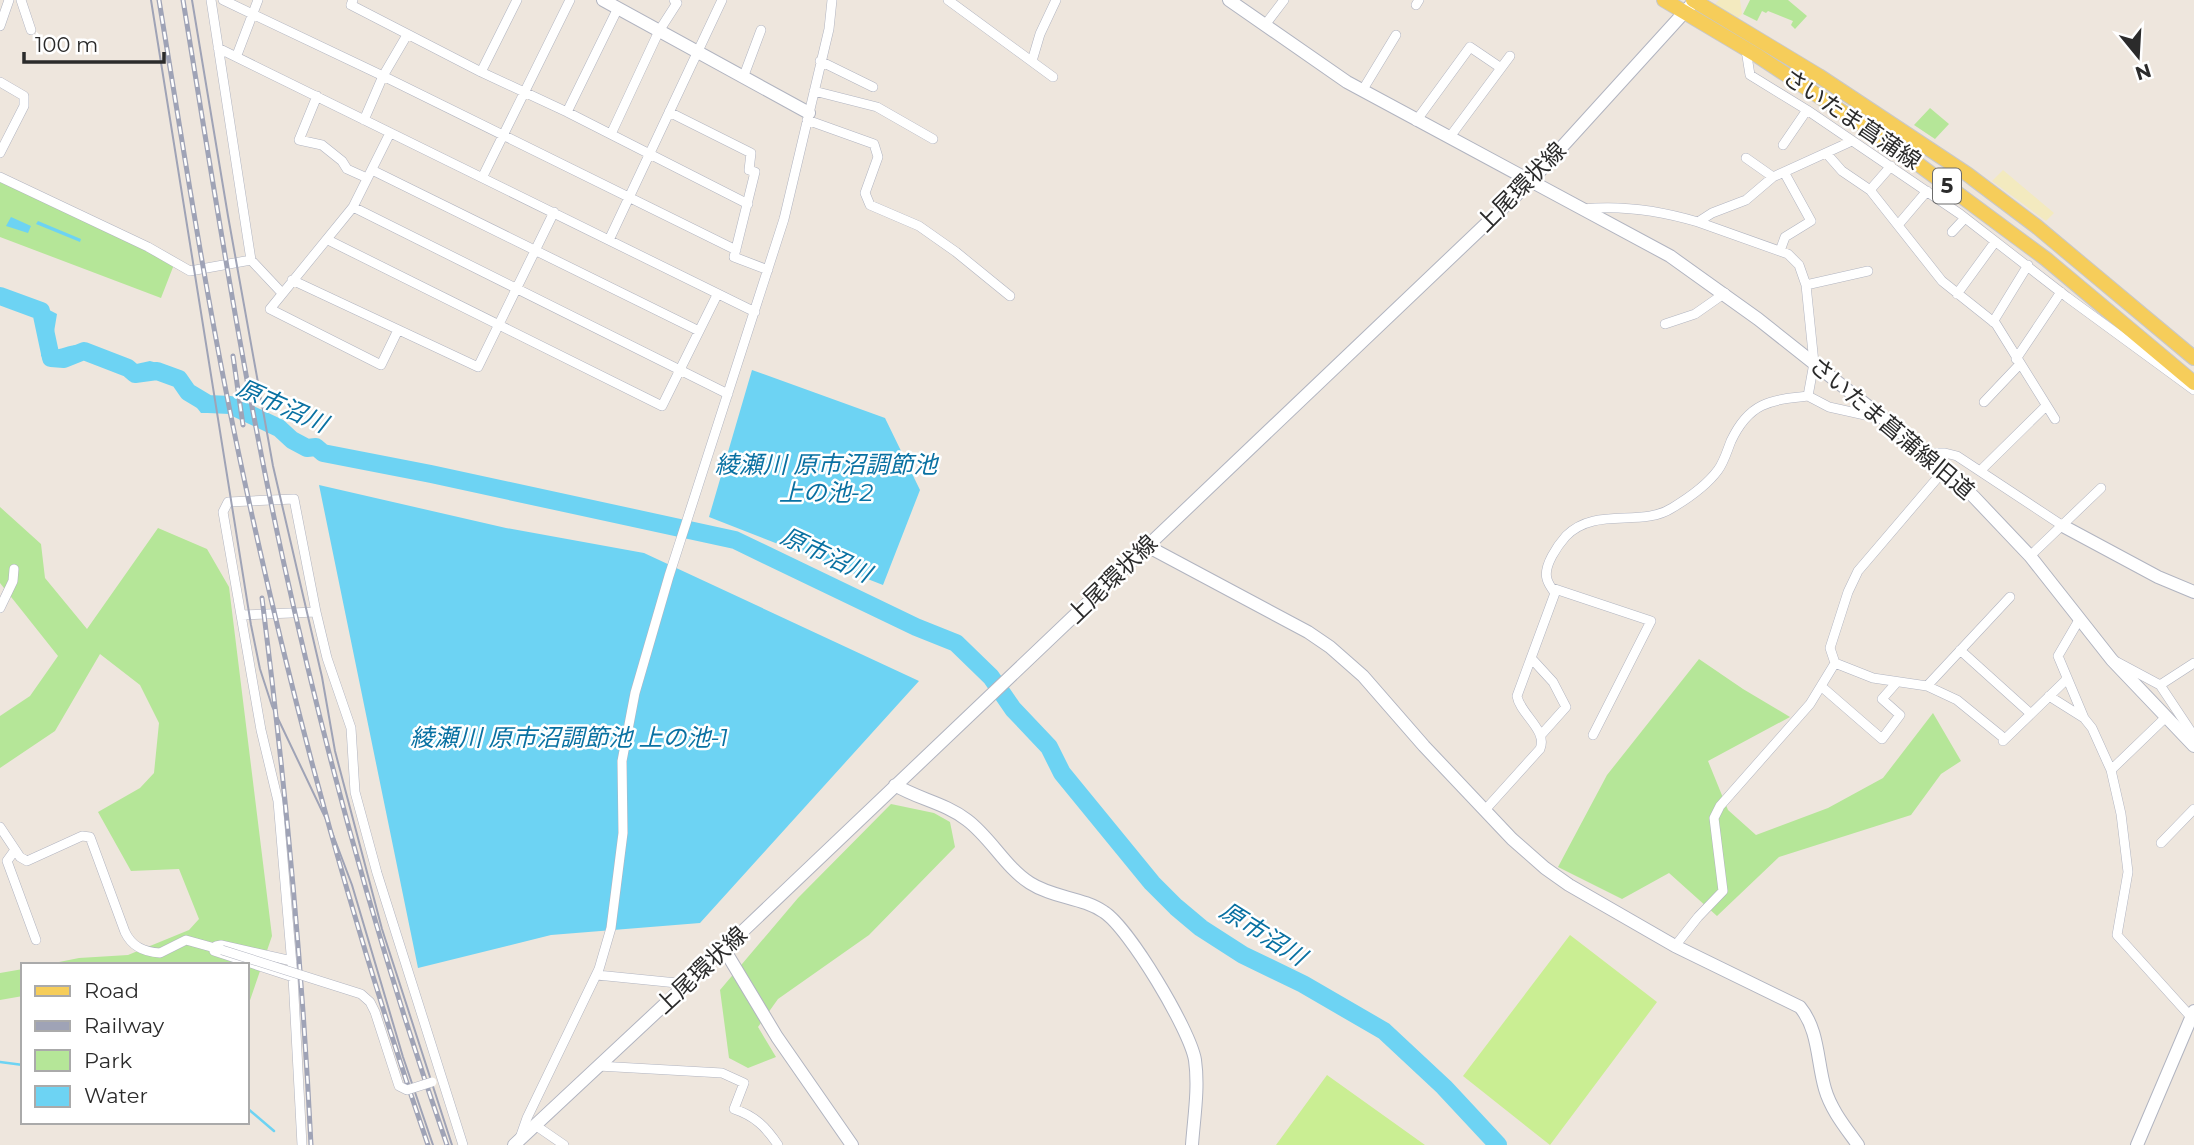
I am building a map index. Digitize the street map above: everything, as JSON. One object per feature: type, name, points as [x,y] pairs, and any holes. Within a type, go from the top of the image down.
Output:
[{"type":"main road","name":"さいたま菖蒲線","points":[[1664,0],[1891,144],[2046,259],[2194,383]]},
{"type":"main road","name":"さいたま菖蒲線","points":[[1695,0],[1886,119],[1967,174],[2036,226],[2194,358]]},
{"type":"main road","points":[[1877,134],[1886,130],[1886,119]]},
{"type":"main road","points":[[1891,144],[1889,134],[1893,130],[1901,129]]},
{"type":"street","points":[[0,26],[9,0]]},
{"type":"street","points":[[21,0],[31,30]]},
{"type":"street","points":[[211,0],[251,260],[282,293]]},
{"type":"street","points":[[223,0],[736,250]]},
{"type":"street","points":[[237,55],[258,0]]},
{"type":"street","points":[[353,0],[351,5],[407,35],[650,153],[748,204]]},
{"type":"street","points":[[481,72],[517,0]]},
{"type":"street","points":[[483,176],[570,0]]},
{"type":"street","points":[[603,0],[808,117],[874,144],[878,157],[865,193],[870,205],[919,226],[1010,296]]},
{"type":"street","points":[[611,134],[659,31],[677,3],[674,0]]},
{"type":"street","points":[[609,240],[722,0]]},
{"type":"street","points":[[517,1142],[597,975],[611,928],[623,834],[622,761],[635,693],[669,576],[784,219],[829,29],[832,0]]},
{"type":"street","points":[[947,0],[1053,77]]},
{"type":"street","points":[[1032,61],[1040,34],[1056,0]]},
{"type":"street","points":[[1265,25],[1284,0]]},
{"type":"street","name":"上尾環状線","points":[[517,1142],[724,950],[1530,182],[1695,0]]},
{"type":"street","name":"さいたま菖蒲線旧道","points":[[1235,2],[1362,91],[1670,256],[1725,293],[1927,453],[1997,519],[2030,556],[2112,660],[2194,746]]},
{"type":"street","points":[[567,112],[618,8]]},
{"type":"street","points":[[743,78],[761,30]]},
{"type":"street","points":[[364,120],[383,76],[407,35]]},
{"type":"street","points":[[1362,91],[1396,35]]},
{"type":"street","points":[[1416,121],[1470,47],[1501,68]]},
{"type":"street","points":[[218,48],[237,55],[755,312]]},
{"type":"street","points":[[1746,50],[1750,75],[1807,110],[1963,216],[2194,390]]},
{"type":"street","points":[[1449,138],[1510,56]]},
{"type":"street","points":[[820,61],[873,87]]},
{"type":"street","points":[[0,82],[24,96],[24,106],[0,153]]},
{"type":"street","points":[[814,91],[877,107],[933,139]]},
{"type":"street","points":[[317,96],[299,141],[322,145],[342,161],[347,169],[370,174],[535,250],[699,331]]},
{"type":"street","points":[[1783,145],[1807,110]]},
{"type":"street","points":[[669,112],[751,153],[749,170],[755,172],[734,257],[768,270]]},
{"type":"street","points":[[390,133],[353,207],[270,309],[381,365],[398,330]]},
{"type":"street","points":[[1698,222],[1712,213],[1746,200],[1773,177],[1852,141]]},
{"type":"street","points":[[1827,154],[1842,171],[1870,190],[1942,281],[1993,322],[2055,419]]},
{"type":"street","points":[[1746,158],[1773,177]]},
{"type":"street","points":[[1870,190],[1891,166]]},
{"type":"street","points":[[1780,251],[1785,237],[1811,221],[1784,172]]},
{"type":"street","points":[[0,177],[148,247],[190,271],[251,260]]},
{"type":"street","points":[[1898,225],[1927,191]]},
{"type":"street","points":[[1952,232],[1963,216],[1961,195]]},
{"type":"street","points":[[353,207],[728,394]]},
{"type":"street","points":[[1582,209],[1600,207],[1669,213],[1788,254],[1799,265],[1806,285],[1814,363],[1808,396]]},
{"type":"street","points":[[292,280],[478,367],[554,212]]},
{"type":"street","points":[[328,240],[662,406],[717,295]]},
{"type":"street","points":[[1957,294],[1995,242]]},
{"type":"street","points":[[1993,322],[2028,265]]},
{"type":"street","points":[[1806,285],[1868,271]]},
{"type":"street","points":[[1984,402],[2018,361],[2061,292]]},
{"type":"street","points":[[1665,324],[1695,314],[1725,293]]},
{"type":"street","points":[[1485,810],[1543,743],[1541,735],[1519,705],[1517,695],[1555,593],[1546,579],[1547,570],[1568,534],[1592,520],[1661,515],[1675,506],[1718,470],[1738,427],[1754,409],[1766,402],[1808,396],[1829,408],[1885,420]]},
{"type":"street","points":[[1980,471],[2046,406]]},
{"type":"street","points":[[1927,453],[1956,456],[2063,526],[2194,592]]},
{"type":"street","points":[[1675,946],[1723,891],[1714,818],[1720,806],[1822,687],[1835,663],[1830,648],[1848,592],[1858,571],[1945,469]]},
{"type":"street","points":[[2030,556],[2101,488]]},
{"type":"street","points":[[302,1145],[292,961],[278,801],[261,730],[223,512],[228,502],[295,499],[327,658],[351,729],[355,792],[360,814],[437,1081],[463,1145]]},
{"type":"street","points":[[1147,546],[1308,632],[1330,647],[1363,677],[1512,838],[1569,885],[1675,946],[1800,1007],[1806,1014],[1814,1034],[1829,1101],[1858,1145]]},
{"type":"street","points":[[0,608],[13,581],[14,569]]},
{"type":"street","points":[[1552,588],[1651,621],[1593,735]]},
{"type":"street","points":[[1927,686],[2010,597]]},
{"type":"street","points":[[241,615],[316,612]]},
{"type":"street","points":[[2079,620],[2058,656],[2084,718],[2092,728],[2111,771],[2121,814],[2128,873],[2117,934],[2192,1014],[2137,1145]]},
{"type":"street","points":[[1960,650],[2031,714]]},
{"type":"street","points":[[1531,658],[1553,682],[1566,707],[1541,735]]},
{"type":"street","points":[[2112,660],[2160,685],[2194,736]]},
{"type":"street","points":[[1835,663],[1873,678],[1927,686],[1957,700],[2004,741],[2067,679]]},
{"type":"street","points":[[2160,685],[2194,663]]},
{"type":"street","points":[[1822,687],[1882,738],[1900,715],[1882,699],[1898,682]]},
{"type":"street","points":[[2049,696],[2084,718]]},
{"type":"street","points":[[2111,771],[2165,718]]},
{"type":"street","points":[[895,785],[946,807],[968,821],[1021,877],[1034,886],[1086,902],[1114,919],[1151,972],[1191,1043],[1196,1079],[1192,1145]]},
{"type":"street","points":[[2161,844],[2194,809]]},
{"type":"street","points":[[0,827],[20,857],[27,861],[82,836],[90,837],[125,932],[133,944],[146,951],[160,953],[186,940],[361,994],[370,1002],[399,1086],[407,1090],[437,1081]]},
{"type":"street","points":[[15,850],[7,861],[36,940]]},
{"type":"street","points":[[210,947],[221,945],[292,961]]},
{"type":"street","points":[[210,947],[217,953],[293,977]]},
{"type":"street","points":[[724,950],[777,1037],[852,1145]]},
{"type":"street","points":[[597,975],[687,984]]},
{"type":"street","points":[[598,1066],[722,1073],[744,1083],[734,1109],[752,1115],[767,1129],[778,1145]]},
{"type":"street","points":[[535,1125],[564,1145]]},
{"type":"green space","points":[[1750,0],[1788,0],[1807,16],[1795,29],[1791,25],[1793,21],[1768,11],[1762,11],[1757,21],[1743,14]]},
{"type":"green space","points":[[1930,108],[1949,124],[1935,139],[1914,125]]},
{"type":"green space","points":[[0,179],[175,262],[161,298],[0,237]]},
{"type":"green space","points":[[0,507],[41,544],[45,578],[87,629],[158,528],[207,549],[229,587],[272,936],[248,1006],[248,963],[54,963],[79,958],[128,955],[189,930],[199,919],[179,869],[131,871],[98,812],[140,788],[154,773],[159,723],[140,685],[100,654],[55,731],[0,768],[0,716],[30,696],[58,656],[0,583]]},
{"type":"green space","points":[[1699,659],[1790,717],[1708,761],[1728,810],[1756,835],[1828,808],[1883,778],[1933,713],[1961,761],[1941,774],[1911,815],[1779,857],[1717,916],[1669,873],[1622,899],[1558,867],[1607,775]]},
{"type":"green space","points":[[891,804],[934,813],[950,822],[955,847],[869,935],[778,999],[758,1027],[776,1057],[748,1068],[729,1058],[720,990],[798,898]]},
{"type":"green space","points":[[1570,935],[1657,1002],[1550,1145],[1463,1076]]},
{"type":"green space","points":[[21,969],[21,996],[0,1000],[0,973]]},
{"type":"green space","points":[[1327,1075],[1425,1145],[1276,1145]]},
{"type":"sand","points":[[1719,0],[1740,0],[1742,14],[1737,19],[1714,5]]},
{"type":"sand","points":[[2003,170],[2054,213],[2046,221],[1992,181]]},
{"type":"water","points":[[11,217],[31,226],[28,233],[6,226]]},
{"type":"water","points":[[38,221],[81,239],[80,242],[36,224]]},
{"type":"water","points":[[0,289],[57,314],[51,350],[85,346],[104,352],[127,366],[150,361],[168,366],[203,404],[222,401],[226,406],[214,413],[201,413],[169,371],[147,367],[110,370],[82,352],[72,352],[56,360],[41,356],[46,318],[0,295]]},
{"type":"water","name":"綾瀬川 原市沼調節池 上の池-2","points":[[752,370],[885,418],[920,490],[883,585],[709,517]]},
{"type":"water","name":"綾瀬川 原市沼調節池 上の池-1","points":[[319,485],[506,528],[644,553],[919,681],[700,923],[551,935],[418,968]]},
{"type":"waterway","name":"原市沼川","points":[[0,296],[41,311],[51,358],[64,359],[84,351],[128,368],[135,374],[157,371],[179,379],[188,392],[208,404],[230,405],[279,428],[292,440],[307,448],[316,447],[323,453],[735,540],[916,627],[956,643],[991,677],[1013,709],[1049,747],[1062,773],[1152,883],[1176,907],[1201,928],[1243,955],[1303,984],[1384,1031],[1444,1087],[1498,1145]]},
{"type":"waterway","points":[[0,1062],[21,1065]]},
{"type":"waterway","points":[[248,1109],[274,1131]]},
{"type":"tram line","points":[[151,0],[260,669],[272,706],[332,832],[352,885],[403,1057],[433,1145]]},
{"type":"tram line","points":[[192,0],[273,466],[322,677],[335,751],[382,929],[452,1145]]},
{"type":"railway","points":[[159,0],[217,342],[278,629],[347,889],[372,975],[428,1145]]},
{"type":"railway","points":[[183,0],[242,354],[269,494],[318,711],[378,929],[447,1145]]},
{"type":"railway","points":[[233,356],[243,425]]},
{"type":"railway","points":[[262,598],[292,871],[311,1145]]}]
